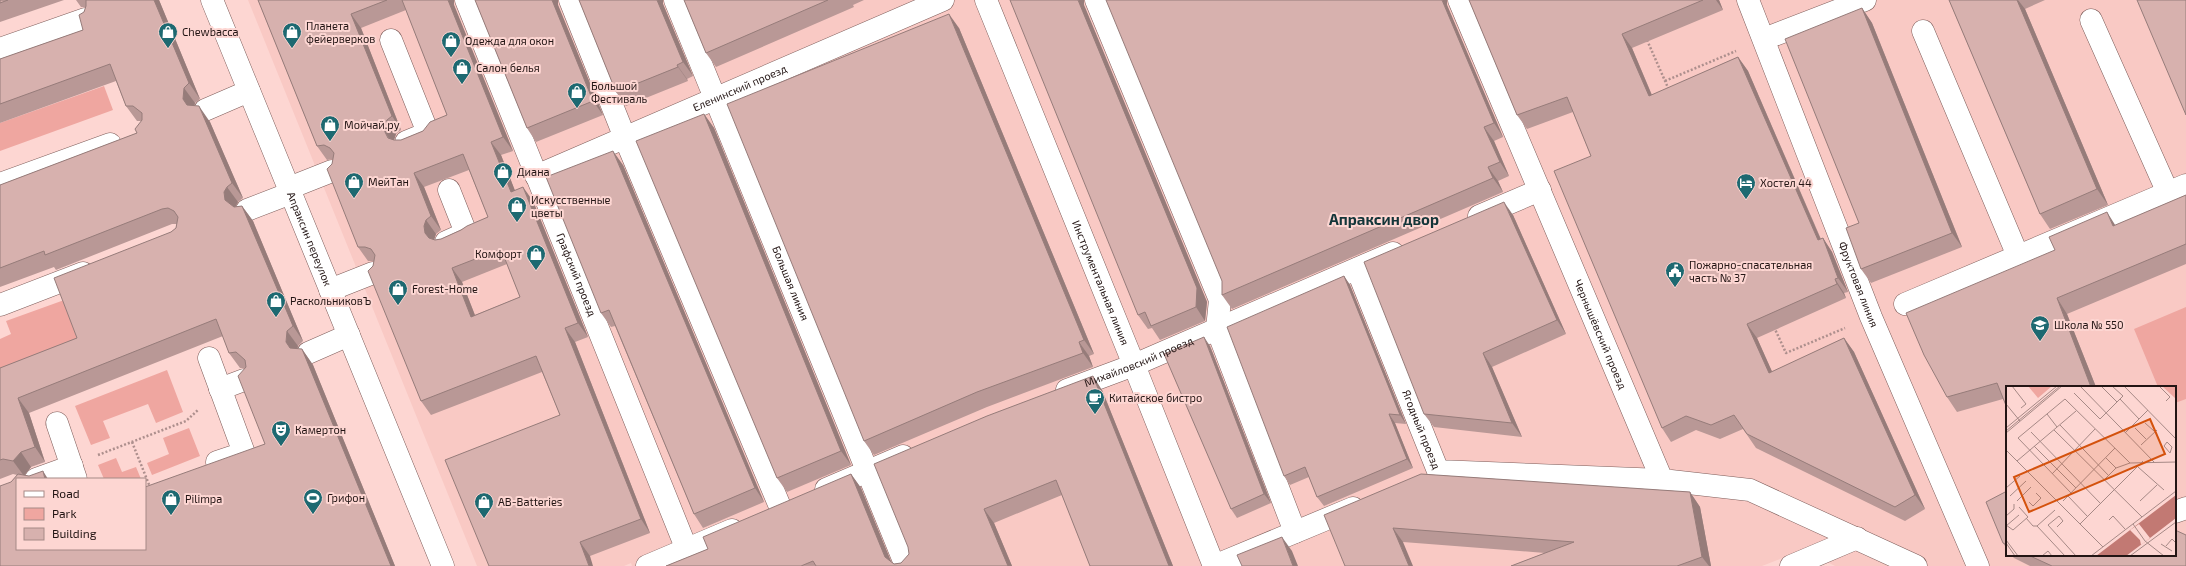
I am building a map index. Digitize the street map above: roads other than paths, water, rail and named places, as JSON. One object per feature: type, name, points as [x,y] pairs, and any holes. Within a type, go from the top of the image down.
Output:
[{"type":"street","name":"Апраксин переулок","points":[[212,0],[443,566]]},
{"type":"street","name":"Графский проезд","points":[[466,0],[687,550]]},
{"type":"street","points":[[570,0],[625,138],[781,509]]},
{"type":"street","name":"Большая линия","points":[[675,0],[906,566]]},
{"type":"street","name":"Еленинский проезд","points":[[536,176],[943,0]]},
{"type":"street","name":"Инструментальная линия","points":[[986,0],[1214,566]]},
{"type":"street","points":[[1096,0],[1220,300],[1217,329],[1295,532]]},
{"type":"street","name":"Чернышёвский проезд","points":[[1459,0],[1662,480]]},
{"type":"street","name":"Фруктовая линия","points":[[1748,0],[1871,317],[1978,566]]},
{"type":"street","points":[[1764,39],[1865,0]]},
{"type":"street","points":[[0,49],[85,19]]},
{"type":"street","points":[[1905,304],[2177,189],[2091,20]]},
{"type":"street","points":[[1923,31],[2018,256]]},
{"type":"street","points":[[391,40],[428,133],[406,142]]},
{"type":"street","points":[[205,110],[249,91]]},
{"type":"street","points":[[0,184],[126,138]]},
{"type":"street","points":[[247,210],[332,171]]},
{"type":"street","points":[[446,242],[466,233],[449,190]]},
{"type":"street","points":[[1459,225],[1540,190]]},
{"type":"street","name":"Михайловский проезд","points":[[1045,398],[1134,365],[1415,244]]},
{"type":"street","points":[[0,305],[103,265]]},
{"type":"street","name":"Ягодный проезд","points":[[1356,269],[1438,472],[1662,480]]},
{"type":"street","points":[[330,290],[373,272]]},
{"type":"street","points":[[308,353],[349,336]]},
{"type":"street","points":[[201,469],[244,453],[209,358]]},
{"type":"street","points":[[220,389],[244,380]]},
{"type":"street","points":[[41,478],[74,472],[57,423]]},
{"type":"street","points":[[647,566],[919,450]]},
{"type":"street","points":[[1417,480],[1438,472]]},
{"type":"street","points":[[1662,480],[1750,490],[1916,566]]},
{"type":"street","points":[[1214,566],[1375,498]]},
{"type":"street","points":[[2176,512],[2186,508]]},
{"type":"street","points":[[1791,566],[1857,538]]},
{"type":"place","name":"Chewbacca","points":[[168,49]]},
{"type":"place","name":"Планета фейерверков","points":[[292,49]]},
{"type":"place","name":"Одежда для окон","points":[[451,58]]},
{"type":"place","name":"Салон белья","points":[[462,85]]},
{"type":"place","name":"Большой Фестиваль","points":[[577,109]]},
{"type":"place","name":"Мойчай.ру","points":[[330,142]]},
{"type":"place","name":"Диана","points":[[503,189]]},
{"type":"place","name":"МейТан","points":[[354,199]]},
{"type":"place","name":"Хостел 44","points":[[1746,200]]},
{"type":"place","name":"Искусственные цветы","points":[[517,223]]},
{"type":"place","name":"Комфорт","points":[[536,271]]},
{"type":"place","name":"Пожарно-спасательная часть № 37","points":[[1675,288]]},
{"type":"place","name":"Forest-Home","points":[[398,306]]},
{"type":"place","name":"РаскольниковЪ","points":[[276,318]]},
{"type":"place","name":"Школа № 550","points":[[2040,342]]},
{"type":"place","name":"Китайское бистро","points":[[1095,415]]},
{"type":"place","name":"Камертон","points":[[281,447]]},
{"type":"place","name":"Грифон","points":[[313,515]]},
{"type":"place","name":"Pilimpa","points":[[171,516]]},
{"type":"place","name":"AB-Batteries","points":[[484,519]]},
{"type":"district","name":"Апраксин двор","points":[[1384,220]]}]
